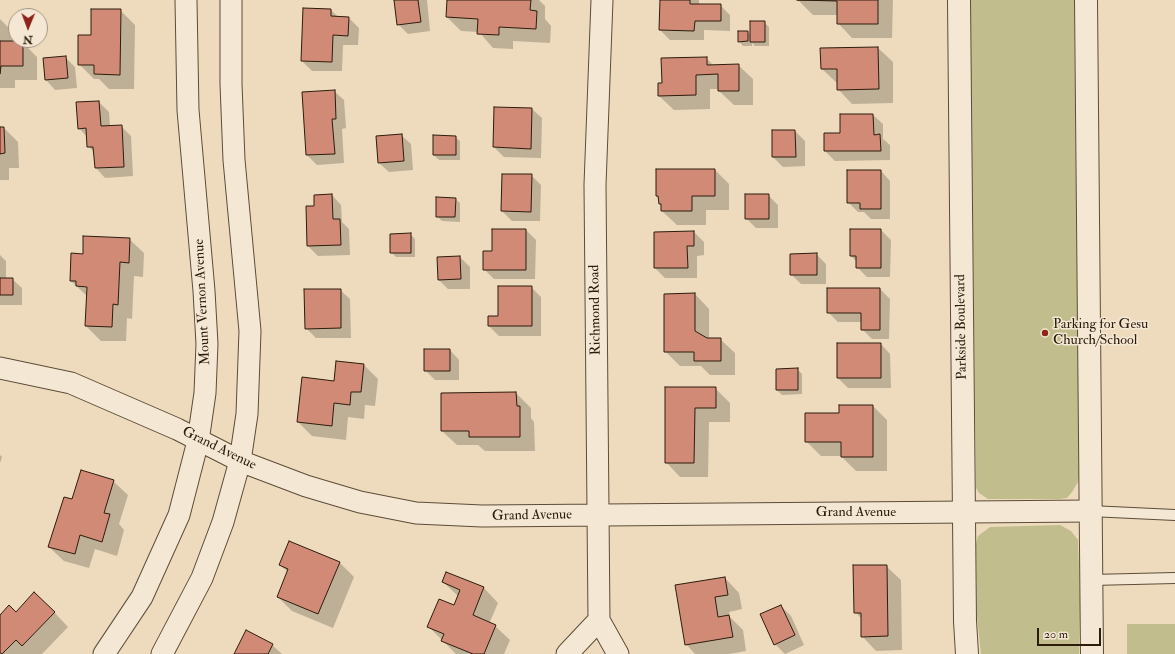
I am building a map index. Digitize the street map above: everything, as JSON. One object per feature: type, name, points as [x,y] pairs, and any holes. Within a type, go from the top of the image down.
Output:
[{"type":"street","name":"Mount Vernon Avenue","points":[[104,654],[142,597],[161,558],[178,515],[198,441],[205,393],[207,344],[204,283],[188,110],[186,0]]},
{"type":"street","points":[[162,654],[202,578],[223,522],[240,461],[247,414],[250,331],[234,160],[231,84],[231,0]]},
{"type":"street","name":"Richmond Road","points":[[602,0],[595,185],[599,620],[618,654]]},
{"type":"street","name":"Parkside Boulevard","points":[[959,0],[964,513],[967,654]]},
{"type":"street","points":[[1086,0],[1092,654]]},
{"type":"street","name":"Grand Avenue","points":[[0,368],[71,384],[177,429],[240,461],[306,486],[360,502],[416,513],[482,516],[1090,511]]},
{"type":"street","points":[[567,654],[599,620]]},
{"type":"lane","points":[[1090,511],[1175,514]]},
{"type":"lane","points":[[1091,580],[1175,578]]},
{"type":"shaded area","points":[[970,0],[1074,0],[1079,475],[1078,482],[1067,498],[988,499],[979,493],[976,488]]},
{"type":"shaded area","points":[[1060,525],[1071,531],[1078,540],[1080,602],[1079,654],[981,654],[977,617],[976,544],[978,536],[990,527]]},
{"type":"shaded area","points":[[1127,624],[1175,624],[1175,654],[1127,654]]},
{"type":"building","points":[[394,0],[418,0],[421,22],[397,25]]},
{"type":"building","points":[[447,0],[531,0],[530,10],[537,11],[536,29],[499,27],[499,35],[477,34],[478,19],[446,17]]},
{"type":"building","points":[[660,0],[690,0],[690,4],[721,4],[721,21],[695,21],[694,31],[659,30]]},
{"type":"building","points":[[797,0],[878,0],[878,24],[837,24],[837,1]]},
{"type":"building","points":[[303,8],[331,9],[331,16],[349,17],[348,36],[333,35],[332,62],[301,61]]},
{"type":"building","points":[[91,9],[121,9],[120,75],[94,74],[94,65],[78,65],[78,35],[91,35]]},
{"type":"building","points":[[750,21],[765,21],[765,42],[750,42]]},
{"type":"building","points":[[738,31],[748,31],[748,41],[738,42]]},
{"type":"building","points":[[0,41],[8,41],[8,48],[23,48],[23,66],[1,66],[0,74]]},
{"type":"building","points":[[878,47],[879,89],[837,90],[837,69],[821,69],[820,48]]},
{"type":"building","points":[[66,56],[68,78],[45,80],[43,58]]},
{"type":"building","points":[[707,57],[707,65],[739,64],[739,91],[718,91],[718,74],[696,75],[696,95],[658,96],[658,83],[662,83],[661,58]]},
{"type":"building","points":[[335,90],[336,119],[332,119],[335,154],[306,155],[302,92]]},
{"type":"building","points":[[99,101],[101,126],[122,125],[124,167],[95,168],[93,147],[87,147],[86,128],[78,129],[76,102]]},
{"type":"building","points":[[494,107],[532,108],[531,149],[493,147]]},
{"type":"building","points":[[840,114],[873,114],[874,135],[880,134],[881,151],[824,151],[824,133],[840,133]]},
{"type":"building","points":[[0,127],[4,127],[5,153],[0,154]]},
{"type":"building","points":[[772,130],[795,130],[796,157],[772,157]]},
{"type":"building","points":[[402,134],[404,161],[378,163],[376,136]]},
{"type":"building","points":[[433,135],[456,136],[456,155],[433,155]]},
{"type":"building","points":[[656,169],[715,169],[715,196],[692,196],[692,211],[661,211],[661,204],[659,204],[658,196],[656,196]]},
{"type":"building","points":[[847,170],[881,170],[881,209],[860,209],[860,203],[847,203]]},
{"type":"building","points":[[502,174],[532,174],[531,212],[501,211]]},
{"type":"building","points":[[332,194],[333,219],[340,219],[341,245],[307,246],[306,206],[314,206],[314,195]]},
{"type":"building","points":[[745,194],[769,194],[769,219],[745,219]]},
{"type":"building","points":[[436,197],[456,198],[455,217],[436,217]]},
{"type":"building","points":[[492,229],[526,229],[526,270],[483,270],[483,251],[492,251]]},
{"type":"building","points":[[850,229],[881,229],[881,268],[856,268],[856,256],[850,256]]},
{"type":"building","points":[[694,231],[694,246],[687,246],[688,268],[654,268],[654,232]]},
{"type":"building","points":[[411,233],[411,253],[390,253],[390,234]]},
{"type":"building","points":[[83,236],[130,238],[129,263],[120,262],[118,305],[113,304],[112,327],[85,326],[87,287],[76,286],[76,281],[70,281],[71,253],[83,254]]},
{"type":"building","points":[[817,253],[817,275],[790,275],[790,254]]},
{"type":"building","points":[[460,256],[461,279],[438,280],[437,257]]},
{"type":"building","points":[[0,278],[13,278],[13,295],[0,295]]},
{"type":"building","points":[[498,286],[532,286],[532,326],[488,326],[488,316],[498,316]]},
{"type":"building","points":[[827,288],[880,288],[880,330],[861,330],[861,313],[827,313]]},
{"type":"building","points":[[304,289],[341,289],[341,328],[305,329]]},
{"type":"building","points":[[695,293],[695,331],[707,338],[721,338],[721,361],[694,361],[694,352],[664,352],[664,294]]},
{"type":"building","points":[[837,343],[881,343],[881,378],[837,378]]},
{"type":"building","points":[[424,349],[450,349],[450,371],[424,371]]},
{"type":"building","points":[[336,361],[364,364],[361,392],[351,392],[350,405],[334,403],[332,426],[297,422],[302,377],[334,381]]},
{"type":"building","points":[[798,368],[798,390],[776,390],[776,369]]},
{"type":"building","points":[[665,387],[716,387],[716,408],[695,408],[694,463],[665,463]]},
{"type":"building","points":[[516,392],[517,406],[520,406],[520,437],[469,437],[469,431],[441,431],[441,393]]},
{"type":"building","points":[[839,405],[873,405],[873,457],[841,457],[841,442],[805,442],[805,413],[839,413]]},
{"type":"building","points":[[81,470],[114,480],[104,513],[110,514],[102,542],[80,535],[75,554],[48,547],[64,497],[72,499]]},
{"type":"building","points":[[289,541],[340,562],[318,614],[277,597],[288,569],[279,565]]},
{"type":"building","points":[[853,565],[887,565],[888,636],[861,637],[861,613],[854,613]]},
{"type":"building","points":[[446,572],[484,587],[473,615],[496,625],[484,654],[473,654],[441,641],[444,634],[427,627],[439,599],[454,605],[460,590],[442,582]]},
{"type":"building","points":[[725,577],[728,595],[715,597],[718,617],[729,615],[733,637],[685,645],[675,585]]},
{"type":"building","points":[[34,592],[55,612],[22,646],[16,640],[2,654],[0,653],[0,615],[9,605],[16,612]]},
{"type":"building","points":[[781,605],[795,635],[774,645],[760,614]]},
{"type":"building","points":[[246,630],[273,644],[268,654],[234,654]]},
{"type":"place","name":"Parking for Gesu Church/School","points":[[1045,333]]}]
